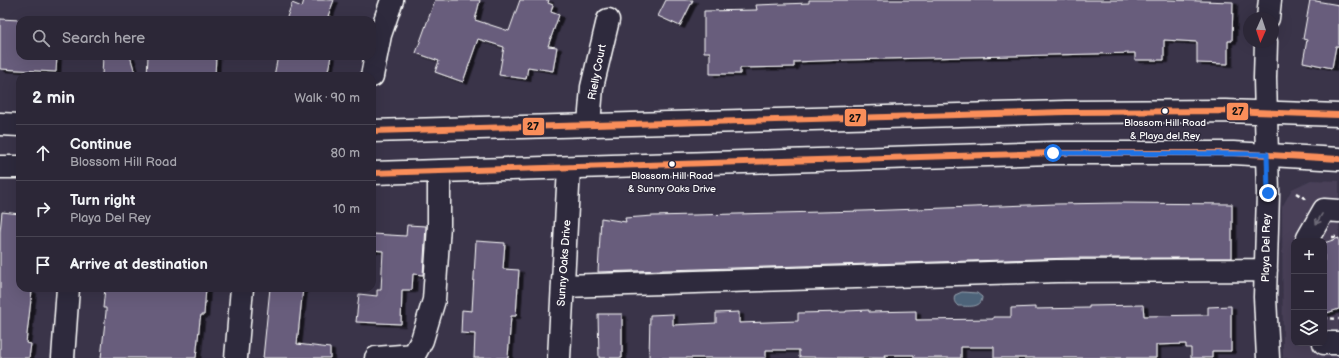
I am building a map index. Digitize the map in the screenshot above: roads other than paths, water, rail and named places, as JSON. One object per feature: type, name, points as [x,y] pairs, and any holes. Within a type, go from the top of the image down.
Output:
[{"type":"main road","points":[[376,56],[380,35],[392,0]]},
{"type":"main road","points":[[1269,12],[1270,0]]},
{"type":"main road","name":"Rielly Court","points":[[589,124],[592,87],[608,20]]},
{"type":"main road","name":"Playa Del Rey","points":[[1266,48],[1268,193],[1265,297],[1268,358]]},
{"type":"main road","points":[[373,72],[375,60]]},
{"type":"main road","points":[[376,131],[1066,112],[1266,112],[1339,115]]},
{"type":"main road","points":[[0,124],[16,125]]},
{"type":"main road","points":[[376,174],[1053,153],[1267,154],[1339,159]]},
{"type":"main road","points":[[0,167],[16,168]]},
{"type":"main road","name":"Sunny Oaks Drive","points":[[558,358],[569,168]]},
{"type":"main road","points":[[376,358],[414,355],[422,340],[434,300],[439,225],[439,172]]},
{"type":"main road","points":[[1308,238],[1324,210],[1339,211]]},
{"type":"main road","points":[[563,286],[1056,271],[1266,270]]},
{"type":"main road","points":[[63,358],[68,292]]},
{"type":"main road","points":[[236,358],[242,292]]},
{"type":"main road","points":[[1327,342],[1339,343]]},
{"type":"water","points":[[962,292],[977,293],[982,297],[980,303],[973,306],[958,306],[954,299],[955,295]]},
{"type":"place","name":"Blossom Hill Road & Playa del Rey","points":[[1165,111]]},
{"type":"place","name":"Blossom Hill Road & Sunny Oaks Drive","points":[[672,164]]}]
